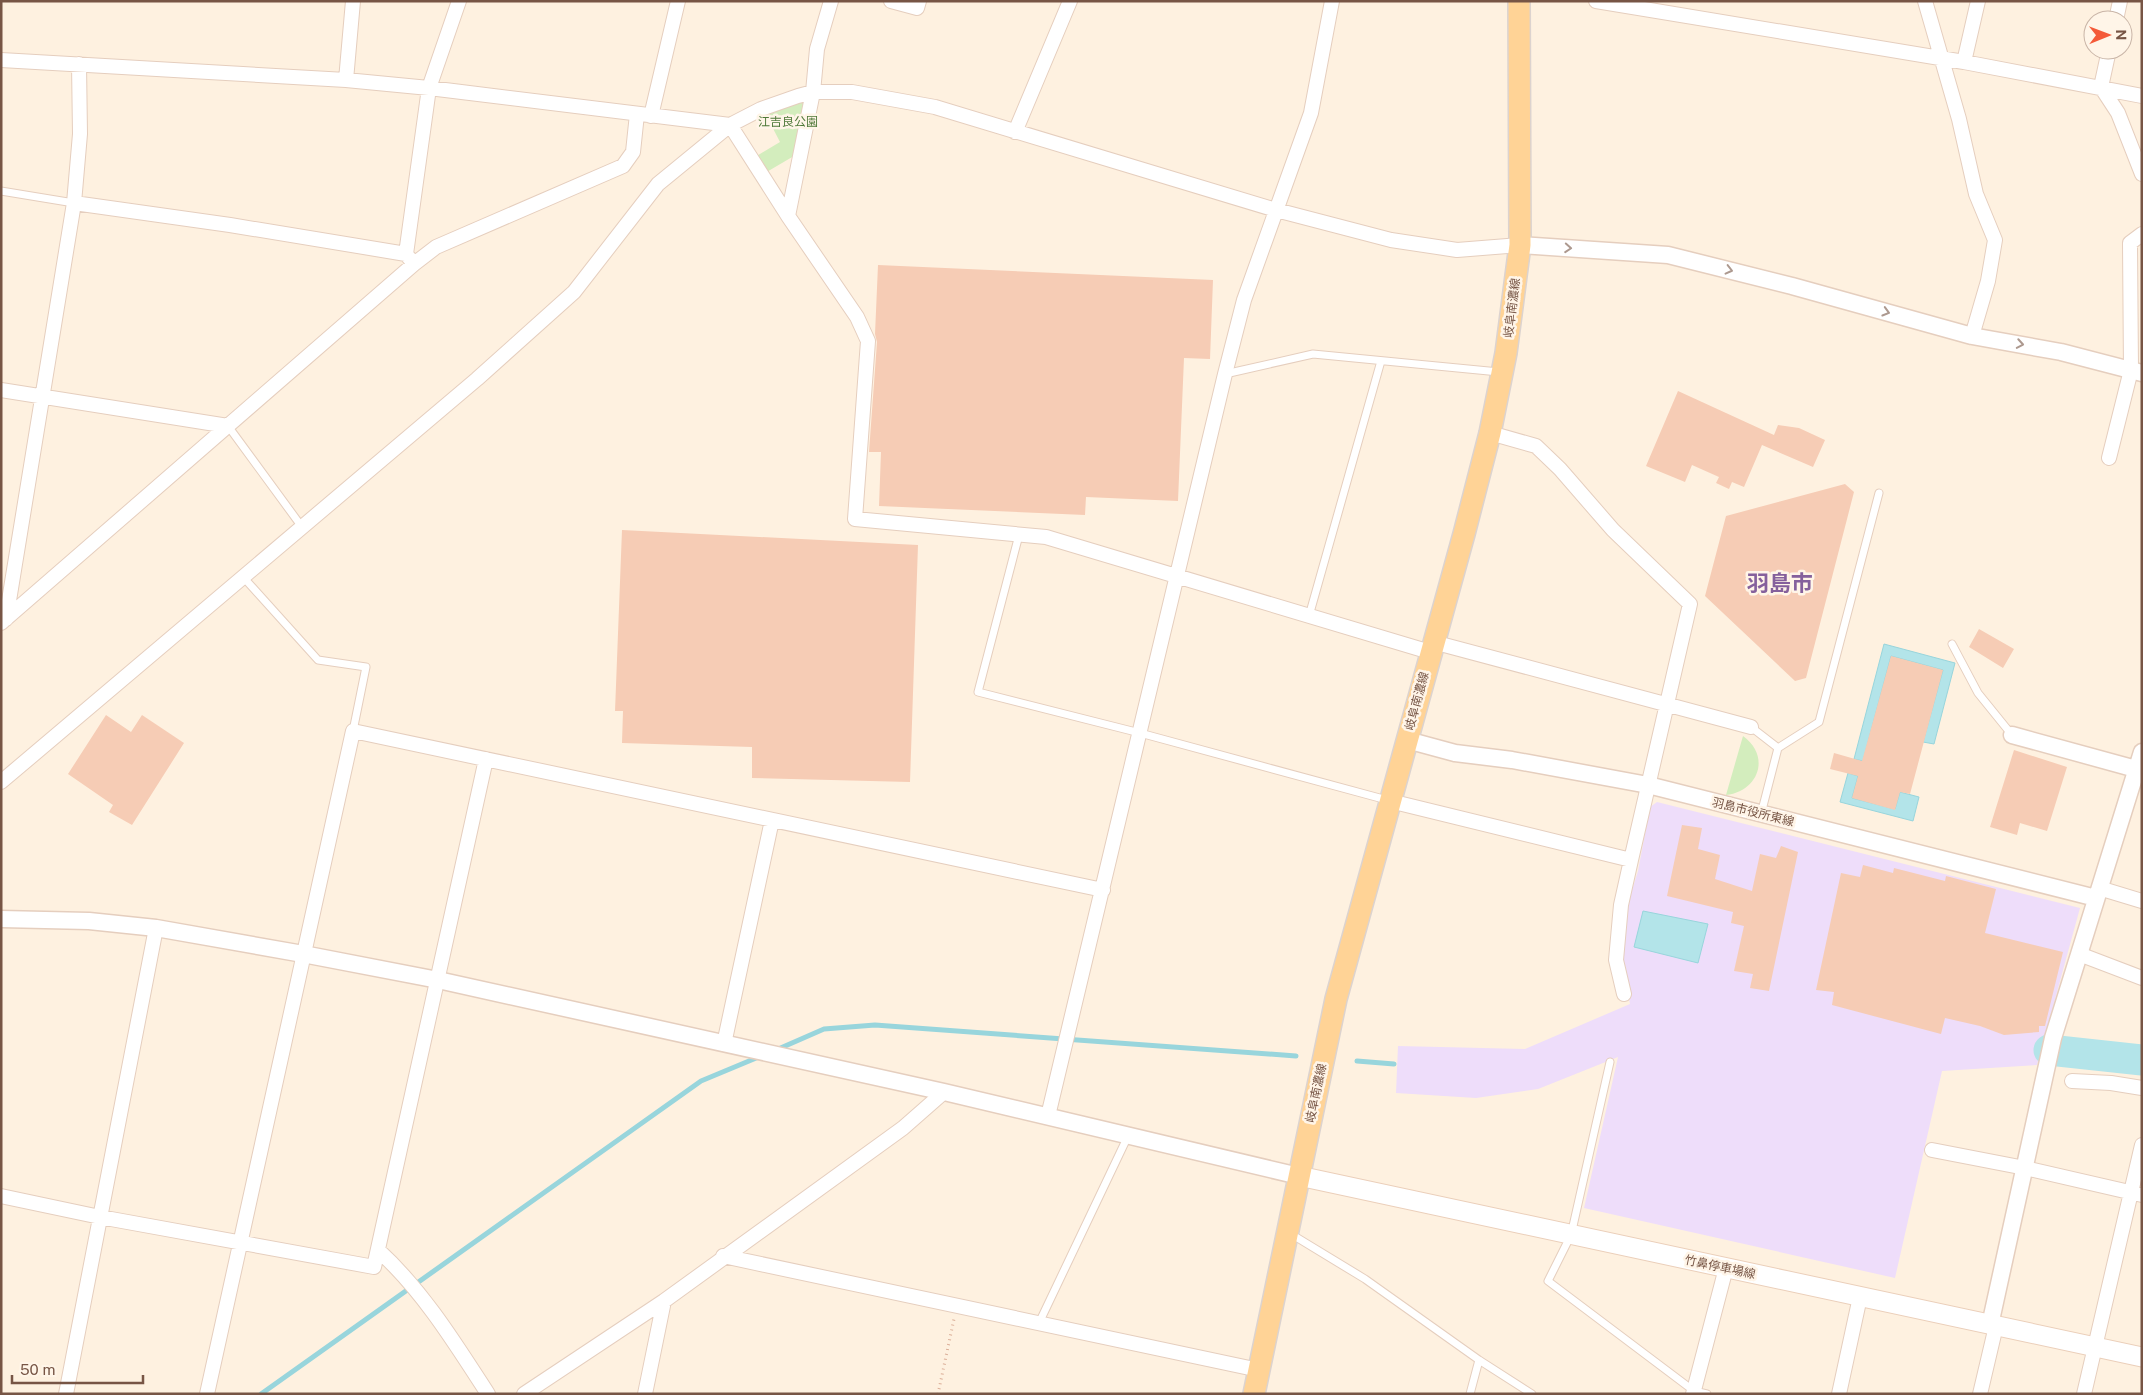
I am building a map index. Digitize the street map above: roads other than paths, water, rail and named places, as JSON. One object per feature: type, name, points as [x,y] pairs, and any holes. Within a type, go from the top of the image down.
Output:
[{"type":"main road","name":"岐阜南濃線","points":[[1254,1394],[1289,1233],[1336,999],[1490,433],[1502,372],[1520,245],[1519,1]]},
{"type":"main road","name":"竹鼻停車場線","points":[[1299,1176],[2142,1357]]},
{"type":"street","points":[[346,80],[353,1]]},
{"type":"street","points":[[410,259],[429,88],[459,1]]},
{"type":"street","points":[[4,621],[228,426],[410,259],[623,166],[633,152],[678,1]]},
{"type":"street","points":[[788,216],[813,92],[817,49],[831,1]]},
{"type":"street","points":[[891,1],[917,8],[919,1]]},
{"type":"street","points":[[1015,132],[1070,1]]},
{"type":"street","points":[[1048,1116],[1225,374],[1244,300],[1311,113],[1332,1]]},
{"type":"street","points":[[1596,1],[1964,62],[2142,96]]},
{"type":"street","points":[[1925,1],[1942,59],[1976,194],[1995,240],[1988,281],[1972,336]]},
{"type":"street","points":[[1964,62],[1978,1]]},
{"type":"street","points":[[1,60],[346,80],[429,88],[730,125]]},
{"type":"street","points":[[2107,60],[2101,87],[2118,113],[2142,174]]},
{"type":"street","points":[[4,621],[74,203],[80,134],[79,64]]},
{"type":"street","points":[[2,779],[244,578],[477,379],[574,292],[658,184],[730,125],[761,109],[813,92],[852,92],[935,106],[1015,132],[1276,210],[1391,240],[1457,250],[1520,245],[1668,255],[1792,286],[1972,336],[2061,352],[2136,371]]},
{"type":"street","points":[[730,125],[788,216],[858,317],[868,341],[855,519],[1046,537],[1309,616],[1668,704],[1751,727]]},
{"type":"street","points":[[74,203],[230,225],[410,259]]},
{"type":"street","points":[[2109,458],[2136,371],[2130,243],[2142,234]]},
{"type":"street","points":[[1,390],[228,426]]},
{"type":"street","points":[[1490,433],[1536,446],[1560,469],[1613,530],[1690,604],[1621,905],[1616,960],[1624,994]]},
{"type":"street","points":[[207,1394],[353,731],[1102,890]]},
{"type":"street","points":[[2012,735],[2136,769]]},
{"type":"street","name":"羽島市役所東線","points":[[1407,740],[1455,753],[1512,760],[1648,785],[1761,814],[2097,893]]},
{"type":"street","points":[[1980,1394],[2053,1038],[2142,752]]},
{"type":"street","points":[[1,1196],[100,1217],[374,1267],[486,760]]},
{"type":"street","points":[[1390,801],[1631,860]]},
{"type":"street","points":[[726,1044],[772,820]]},
{"type":"street","points":[[2097,893],[2142,901]]},
{"type":"street","points":[[1,919],[89,922],[156,928],[438,980],[944,1092],[1299,1176]]},
{"type":"street","points":[[66,1394],[156,928]]},
{"type":"street","points":[[2079,954],[2142,978]]},
{"type":"street","points":[[2072,1082],[2111,1083],[2142,1088]]},
{"type":"street","points":[[524,1394],[664,1301],[723,1256],[904,1128],[944,1092]]},
{"type":"street","points":[[2084,1394],[2136,1194],[2142,1145]]},
{"type":"street","points":[[1932,1150],[2025,1168],[2136,1194]]},
{"type":"street","points":[[378,1250],[397,1268],[436,1314],[488,1394]]},
{"type":"street","points":[[723,1256],[1259,1370]]},
{"type":"street","points":[[1698,1393],[1726,1268]]},
{"type":"street","points":[[1839,1394],[1860,1297]]},
{"type":"street","points":[[644,1394],[664,1301]]},
{"type":"lane","points":[[1,191],[74,203]]},
{"type":"lane","points":[[1225,374],[1313,354],[1502,372]]},
{"type":"lane","points":[[1309,616],[1381,361]]},
{"type":"lane","points":[[228,426],[302,527]]},
{"type":"lane","points":[[1761,814],[1778,748],[1819,722],[1878,493]]},
{"type":"lane","points":[[1019,535],[978,692],[1140,733],[1390,801]]},
{"type":"lane","points":[[244,578],[318,660],[366,666],[353,731]]},
{"type":"lane","points":[[1952,644],[1978,693],[2012,735]]},
{"type":"lane","points":[[1751,727],[1778,748]]},
{"type":"lane","points":[[1610,1062],[1571,1234],[1548,1281],[1698,1393]]},
{"type":"lane","points":[[1039,1323],[1128,1135]]},
{"type":"lane","points":[[1289,1233],[1365,1279],[1479,1360],[1532,1394]]},
{"type":"lane","points":[[1470,1394],[1479,1360]]},
{"type":"water","points":[[1884,644],[1955,663],[1934,744],[1923,742],[1943,670],[1891,656],[1863,761],[1854,759]]},
{"type":"water","points":[[1848,773],[1858,776],[1852,798],[1895,809],[1900,792],[1919,797],[1913,821],[1840,802]]},
{"type":"water","points":[[1643,911],[1708,924],[1698,963],[1634,947]]},
{"type":"waterway","points":[[776,1050],[824,1029],[875,1025],[1296,1056]]},
{"type":"waterway","points":[[2049,1050],[2142,1060]]},
{"type":"waterway","points":[[261,1394],[701,1081],[761,1056]]},
{"type":"waterway","points":[[1357,1061],[1394,1064]]},
{"type":"district","name":"羽島市","points":[[1780,583]]},
{"type":"park label","name":"江吉良公園","points":[[788,122]]}]
